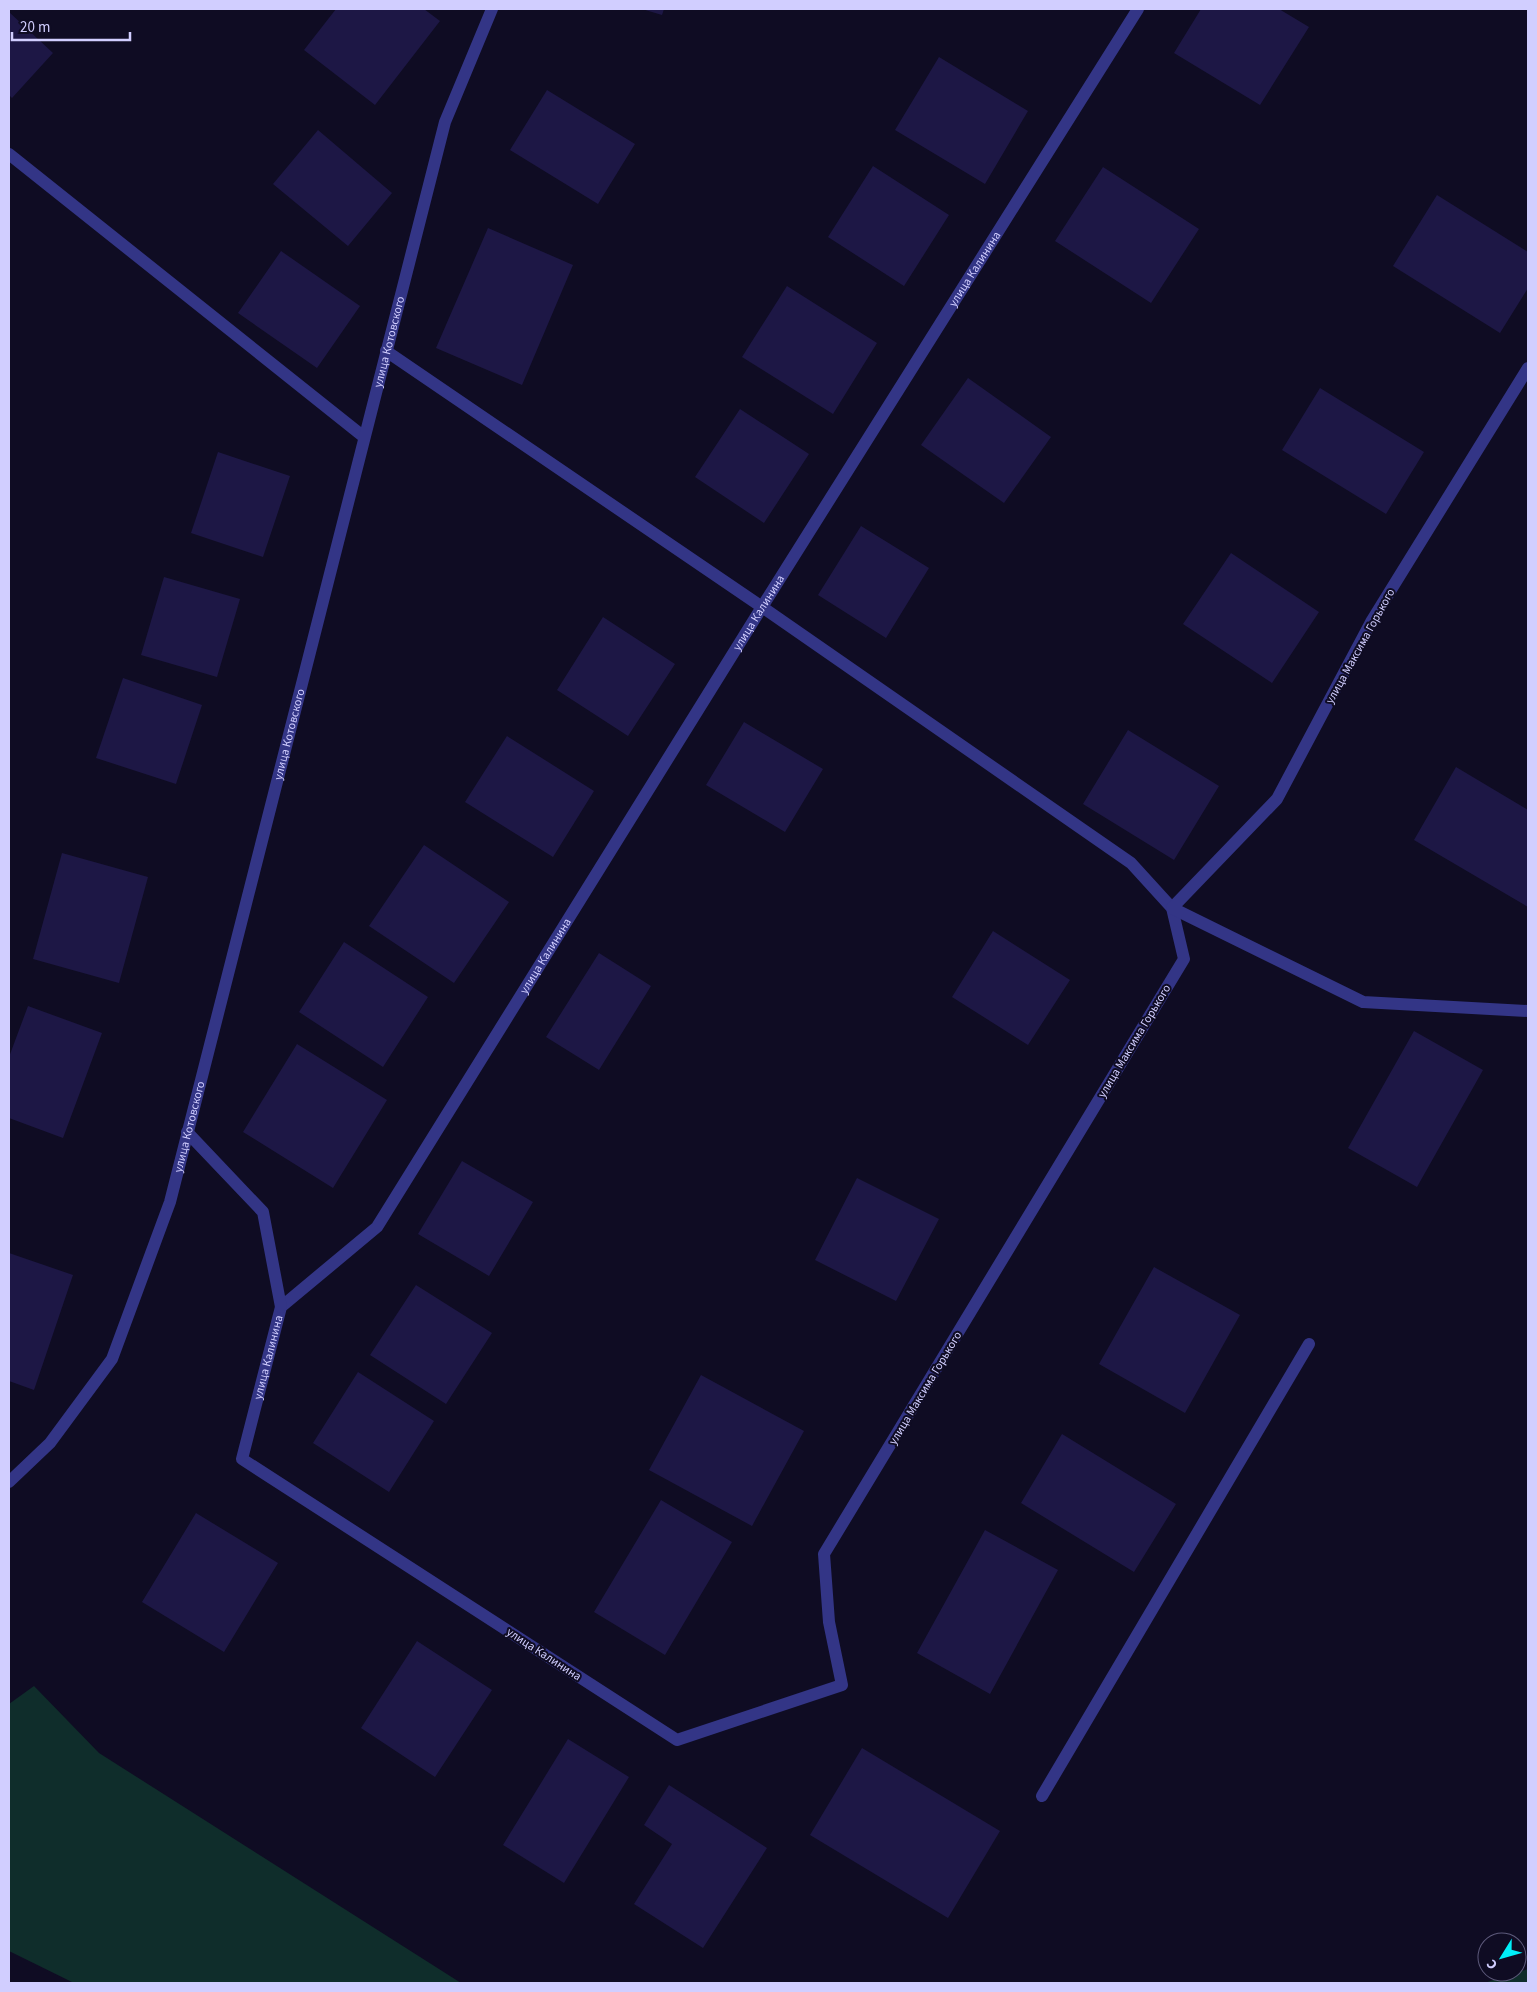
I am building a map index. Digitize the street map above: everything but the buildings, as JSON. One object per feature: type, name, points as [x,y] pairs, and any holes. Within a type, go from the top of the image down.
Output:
[{"type":"street","name":"улица Котовского","points":[[9,1482],[50,1443],[112,1358],[170,1202],[445,122],[492,9]]},
{"type":"street","name":"улица Калинина","points":[[677,1740],[242,1459],[281,1307],[376,1227],[762,606],[1138,9]]},
{"type":"street","points":[[9,154],[364,437]]},
{"type":"street","points":[[386,351],[762,606],[1131,862],[1172,908],[1363,1002],[1528,1011]]},
{"type":"street","name":"улица Максима Горького","points":[[677,1740],[842,1685],[828,1622],[824,1554],[1184,959],[1172,908],[1277,799],[1371,622],[1528,368]]},
{"type":"street","points":[[187,1132],[263,1212],[281,1307]]},
{"type":"street","points":[[1042,1796],[1309,1344]]},
{"type":"green space","points":[[34,1686],[99,1753],[461,1983],[74,1983],[9,1951],[9,1704]]},
{"type":"green space","points":[[1527,1969],[1528,1983],[1484,1983],[1527,1982]]}]
